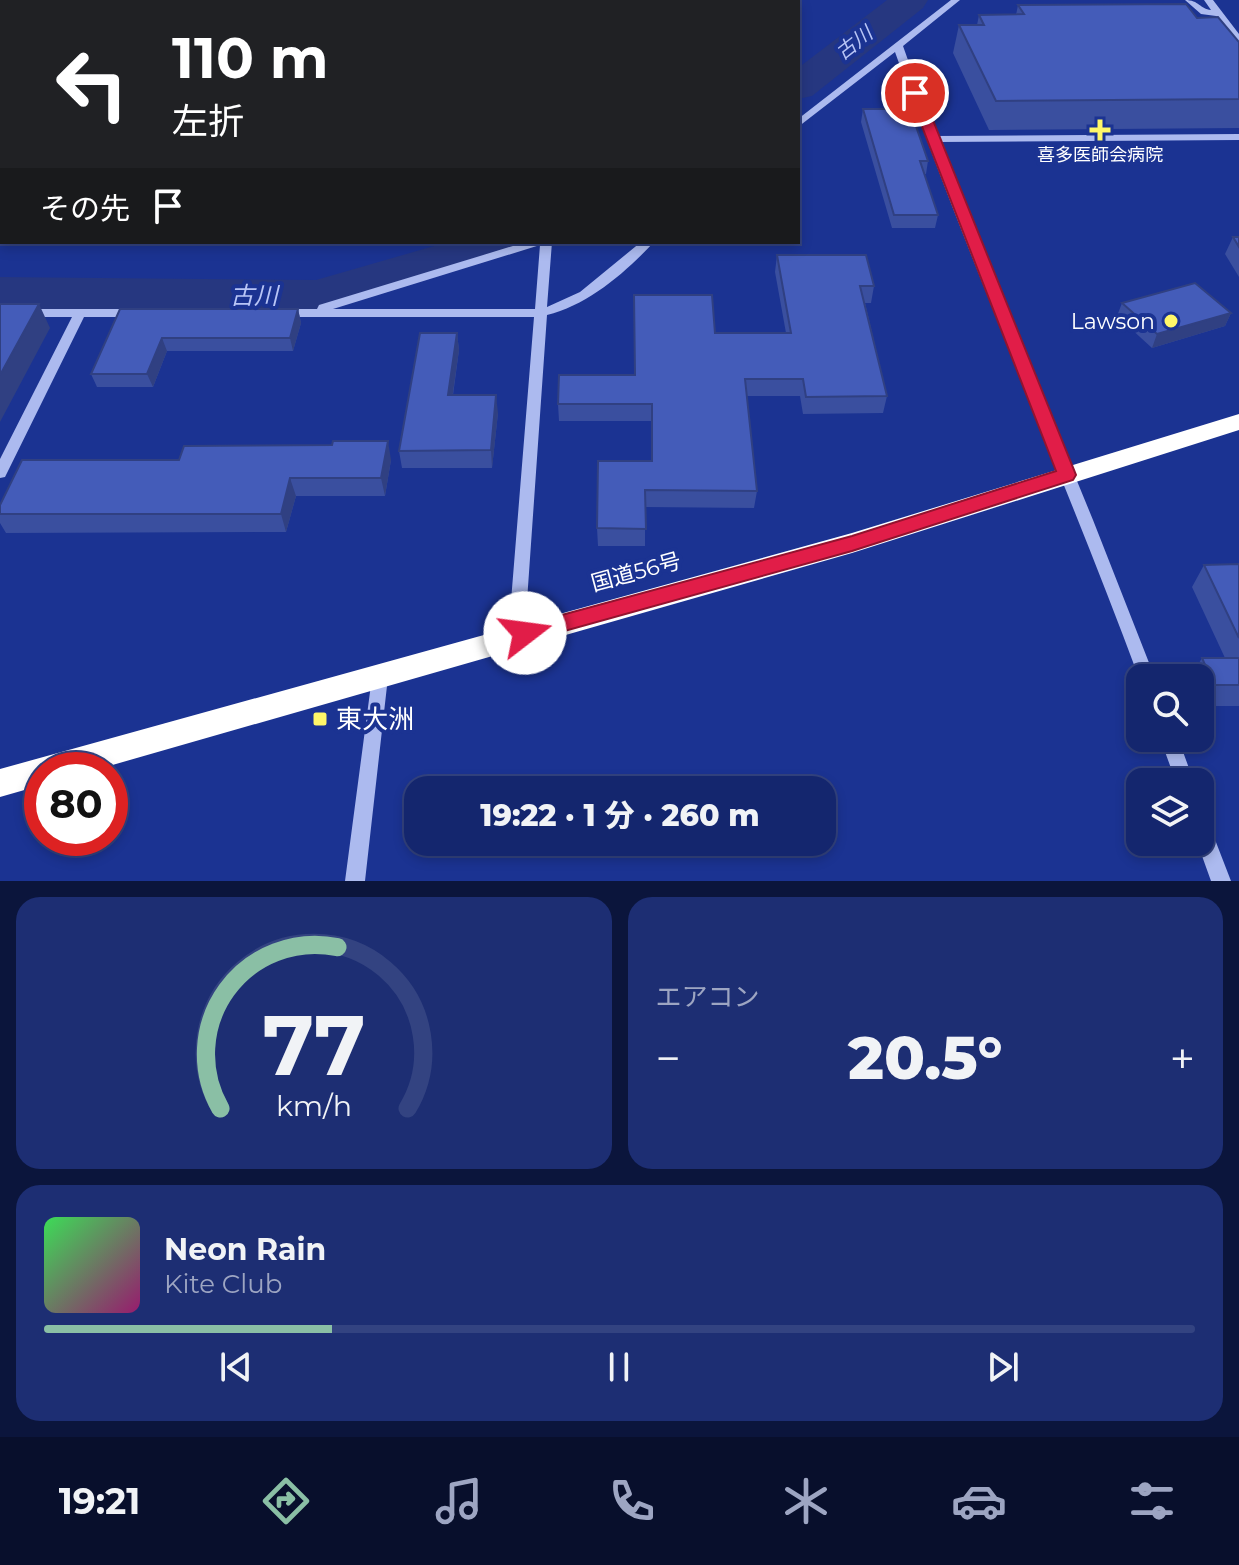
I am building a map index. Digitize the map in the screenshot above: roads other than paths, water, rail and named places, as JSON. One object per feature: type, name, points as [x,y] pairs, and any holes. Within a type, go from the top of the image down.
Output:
[{"type":"highway","name":"国道56号","points":[[112,752],[852,543],[1239,422]]},
{"type":"highway","name":"国道56号","points":[[0,783],[24,776]]},
{"type":"street","points":[[800,122],[956,0]]},
{"type":"street","points":[[1189,0],[1204,12],[1218,14]]},
{"type":"street","points":[[1208,0],[1239,40]]},
{"type":"street","points":[[898,46],[1067,475],[1106,565],[1142,664]]},
{"type":"street","points":[[933,139],[1239,137]]},
{"type":"street","points":[[307,313],[531,244]]},
{"type":"street","points":[[525,633],[519,601],[546,244]]},
{"type":"street","points":[[261,313],[541,313],[572,303],[646,244]]},
{"type":"street","points":[[0,313],[155,313]]},
{"type":"street","points":[[0,473],[80,313]]},
{"type":"street","points":[[355,881],[380,677]]},
{"type":"street","points":[[1212,856],[1221,881]]},
{"type":"waterway","name":"古川","points":[[800,85],[910,0]]},
{"type":"waterway","name":"古川","points":[[0,293],[318,296],[493,244]]},
{"type":"place","name":"喜多医師会病院","points":[[1100,130]]},
{"type":"place","name":"Lawson","points":[[1171,321]]},
{"type":"place","name":"東大洲","points":[[320,719]]}]
